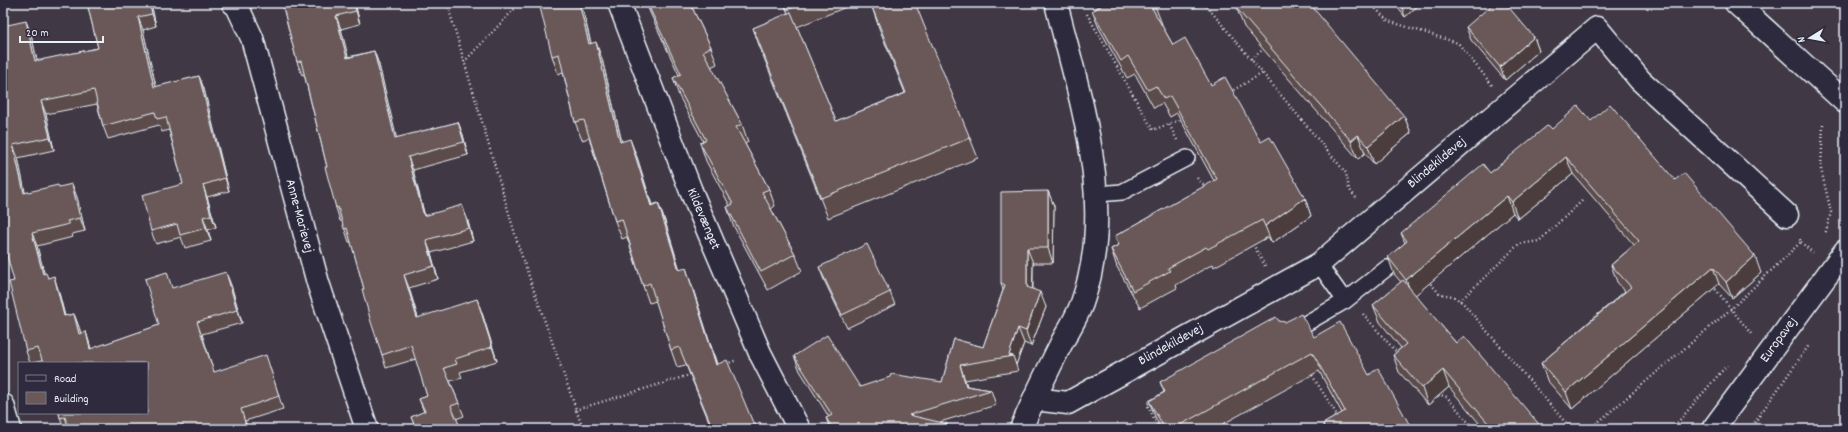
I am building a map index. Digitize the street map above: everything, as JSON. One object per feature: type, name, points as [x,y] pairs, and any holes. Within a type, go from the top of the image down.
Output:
[{"type":"street","name":"Anne-Marievej","points":[[233,3],[237,6],[252,38],[318,283],[366,429]]},
{"type":"street","name":"Kildevænget","points":[[619,3],[691,191],[760,353],[800,429]]},
{"type":"street","points":[[1021,429],[1034,399],[1082,304],[1095,249],[1097,194],[1088,133],[1056,3]]},
{"type":"street","points":[[1736,3],[1845,102]]},
{"type":"street","name":"Blindekildevej","points":[[1034,399],[1068,403],[1319,264],[1597,28],[1640,80],[1787,215]]},
{"type":"street","name":"Europavej","points":[[1713,429],[1845,251]]},
{"type":"street","points":[[3,405],[10,429]]},
{"type":"lane","points":[[1097,194],[1122,192],[1187,158]]},
{"type":"lane","points":[[1319,264],[1347,299]]},
{"type":"lane","points":[[1291,332],[1347,299],[1387,268]]},
{"type":"path","points":[[447,3],[520,251],[575,410],[583,429]]},
{"type":"path","points":[[464,62],[520,3]]},
{"type":"path","points":[[1204,3],[1346,173],[1348,189],[1374,217]]},
{"type":"path","points":[[1308,12],[1320,3]]},
{"type":"path","points":[[1370,3],[1388,21],[1458,43],[1507,104]]},
{"type":"path","points":[[1085,11],[1153,130],[1188,116]]},
{"type":"path","points":[[1251,59],[1268,45]]},
{"type":"path","points":[[1229,92],[1263,73]]},
{"type":"path","points":[[1169,124],[1200,182],[1212,188]]},
{"type":"path","points":[[1823,125],[1821,169],[1831,212]]},
{"type":"path","points":[[1460,301],[1519,244],[1539,241],[1583,200]]},
{"type":"path","points":[[1787,215],[1801,242],[1813,252]]},
{"type":"path","points":[[1251,240],[1277,287]]},
{"type":"path","points":[[1590,429],[1731,309],[1801,242]]},
{"type":"path","points":[[1425,278],[1440,294],[1453,296],[1460,301],[1571,429]]},
{"type":"path","points":[[1712,285],[1768,356]]},
{"type":"path","points":[[1347,299],[1402,359]]},
{"type":"path","points":[[1750,429],[1811,342]]},
{"type":"path","points":[[723,365],[760,353]]},
{"type":"path","points":[[1309,370],[1342,422]]},
{"type":"path","points":[[575,410],[694,374]]},
{"type":"path","points":[[1432,389],[1437,394],[1447,397],[1474,429]]},
{"type":"path","points":[[1154,400],[1147,404],[1159,429]]},
{"type":"building","points":[[87,3],[149,3],[152,14],[138,17],[154,87],[199,76],[225,178],[203,185],[211,215],[203,217],[206,228],[180,235],[177,224],[151,231],[142,195],[183,184],[166,117],[157,119],[155,112],[103,126],[94,90],[41,101],[50,137],[13,145],[24,193],[58,185],[59,187],[72,184],[80,218],[67,221],[69,224],[32,233],[43,274],[46,273],[48,278],[54,276],[64,316],[74,314],[79,334],[86,332],[90,349],[159,325],[145,279],[167,272],[172,288],[226,272],[237,310],[197,322],[214,372],[266,355],[279,396],[241,409],[247,429],[184,429],[183,425],[171,429],[69,429],[65,417],[60,418],[59,414],[148,414],[148,362],[43,362],[38,348],[26,351],[9,282],[14,281],[3,241],[3,26],[26,21],[35,61],[98,48]]},
{"type":"building","points":[[282,3],[354,3],[356,11],[336,16],[347,58],[374,51],[395,138],[458,122],[464,142],[408,157],[424,216],[462,205],[469,228],[426,240],[434,266],[404,275],[417,318],[477,299],[492,347],[455,359],[457,364],[444,368],[459,403],[451,406],[461,429],[416,429],[411,417],[425,411],[419,399],[427,396],[411,345],[382,355],[371,322],[362,289],[364,289],[347,228],[344,229],[338,207],[336,208],[325,167],[327,167],[301,61],[297,62]]},
{"type":"building","points":[[539,3],[579,3],[589,44],[596,42],[620,142],[630,139],[651,206],[658,203],[679,270],[686,268],[716,365],[727,360],[754,425],[760,422],[763,429],[713,429],[679,347],[671,350],[650,283],[643,286],[622,219],[615,221],[584,120],[575,122],[559,54],[552,56]]},
{"type":"building","points":[[647,3],[690,3],[711,47],[703,51],[742,124],[736,127],[769,189],[762,192],[795,254],[761,272],[727,207],[733,204],[700,143],[706,140],[673,78],[681,74]]},
{"type":"building","points":[[784,3],[806,3],[787,10]]},
{"type":"building","points":[[882,3],[915,3],[970,138],[821,198],[753,28],[791,12],[836,121],[906,93],[872,7]]},
{"type":"building","points":[[1099,3],[1153,3],[1155,6],[1152,8],[1173,45],[1185,38],[1211,85],[1225,77],[1261,142],[1270,137],[1305,198],[1265,226],[1262,220],[1208,249],[1206,247],[1168,268],[1170,271],[1133,291],[1111,249],[1119,245],[1115,236],[1217,179],[1170,96],[1164,99],[1156,86],[1148,90],[1128,56],[1121,61],[1092,11],[1101,6]]},
{"type":"building","points":[[1249,3],[1295,3],[1298,6],[1301,3],[1309,3],[1404,116],[1368,146],[1358,135],[1351,141],[1237,9]]},
{"type":"building","points":[[1494,3],[1505,3],[1534,37],[1500,67],[1466,27]]},
{"type":"building","points":[[1610,104],[1675,180],[1684,173],[1755,256],[1726,282],[1713,267],[1566,392],[1541,363],[1631,287],[1611,265],[1639,241],[1566,157],[1512,202],[1507,196],[1406,280],[1388,257],[1407,241],[1401,233],[1483,164],[1490,173],[1548,125],[1552,129],[1578,106],[1591,121]]},
{"type":"building","points":[[1048,191],[1048,248],[1027,248],[1027,287],[1040,292],[1026,331],[1018,328],[1009,355],[1013,356],[960,365],[966,386],[991,390],[909,415],[947,424],[930,429],[833,429],[826,418],[832,415],[794,356],[827,335],[860,387],[890,377],[891,374],[942,382],[954,339],[983,347],[1005,285],[1001,283],[1001,192]]},
{"type":"building","points":[[867,244],[890,292],[842,315],[819,267]]},
{"type":"building","points":[[1403,280],[1456,343],[1464,336],[1543,429],[1493,429],[1443,370],[1422,388],[1393,355],[1406,344],[1373,305]]},
{"type":"building","points":[[1301,314],[1314,337],[1340,322],[1369,375],[1378,368],[1412,429],[1325,429],[1323,424],[1345,411],[1312,352],[1173,429],[1165,429],[1149,401],[1165,392],[1160,382],[1276,317],[1279,321],[1285,322]]},
{"type":"building","points":[[1845,426],[1845,429],[1821,429]]}]
